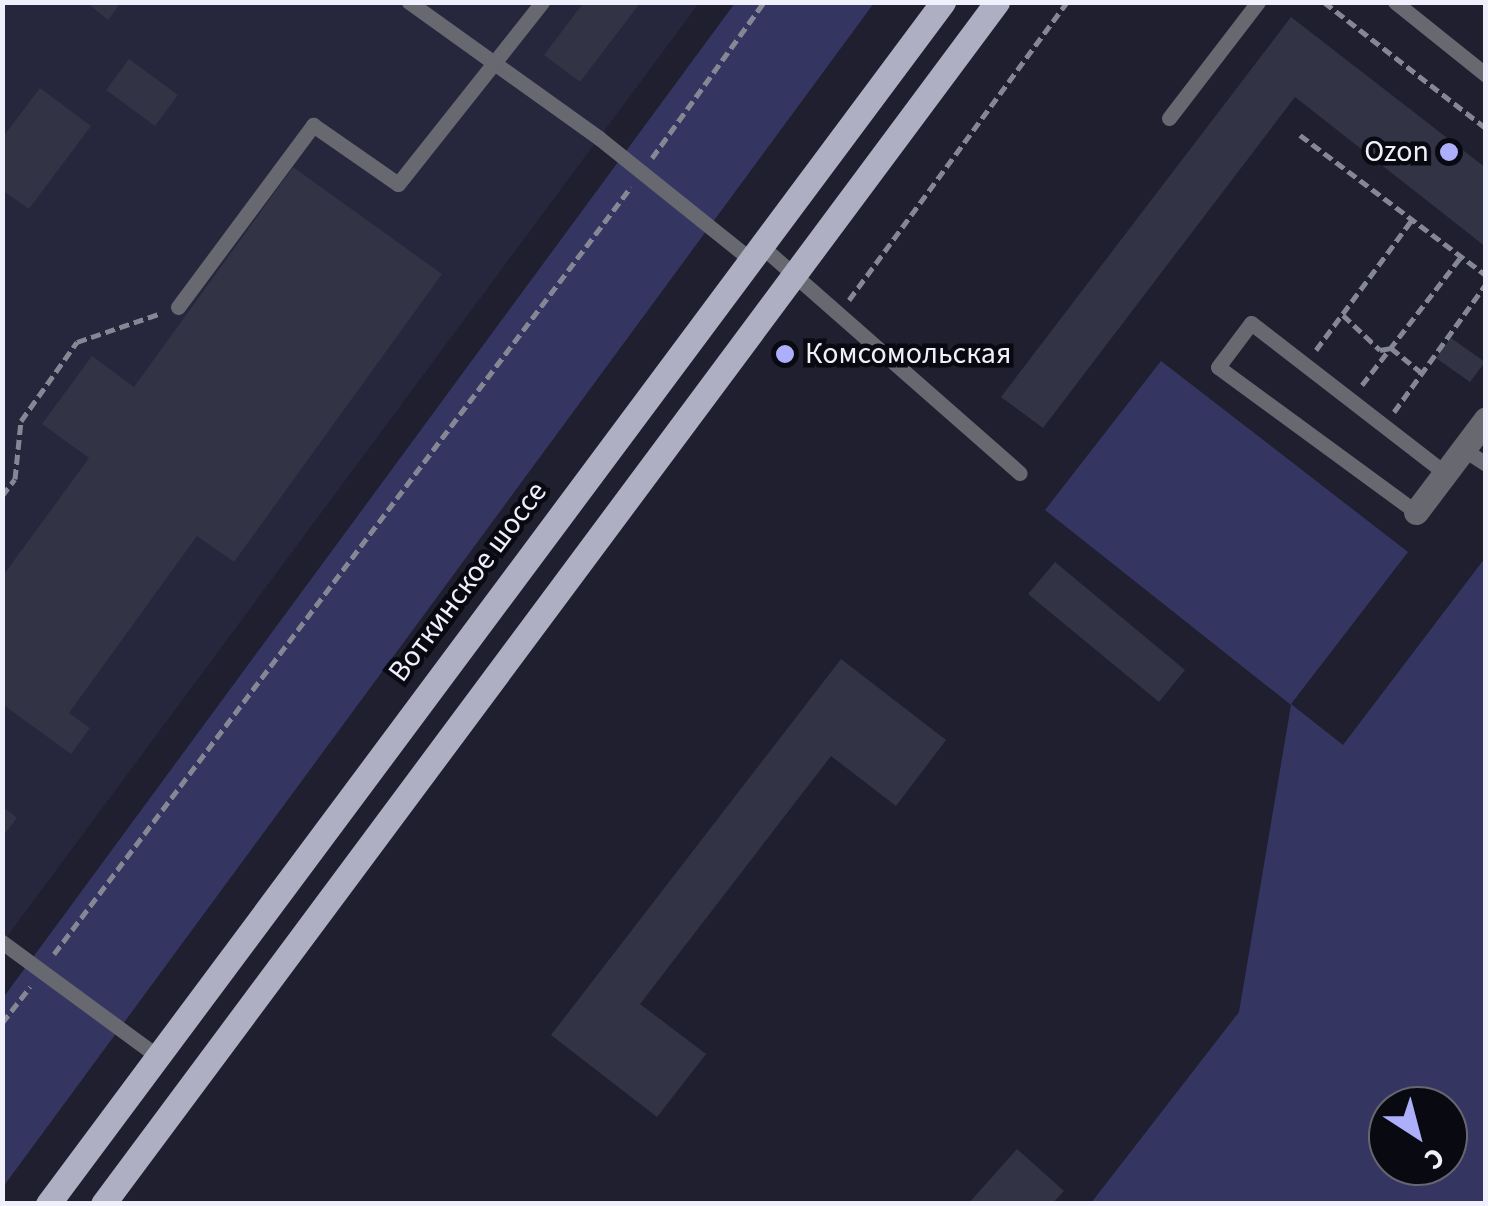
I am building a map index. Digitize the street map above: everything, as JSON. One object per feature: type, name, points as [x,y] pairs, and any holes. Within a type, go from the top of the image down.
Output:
[{"type":"main road","name":"Воткинское шоссе","points":[[48,1204],[943,2]]},
{"type":"main road","points":[[104,1204],[997,2]]},
{"type":"street","points":[[1416,512],[1486,419]]},
{"type":"lane","points":[[409,2],[754,251],[796,274],[1020,473]]},
{"type":"lane","points":[[178,307],[314,125],[398,184],[542,2]]},
{"type":"lane","points":[[1169,118],[1258,2]]},
{"type":"lane","points":[[1395,2],[1486,75]]},
{"type":"lane","points":[[1416,512],[1218,367],[1251,323],[1445,473]]},
{"type":"lane","points":[[1464,449],[1486,464]]},
{"type":"lane","points":[[2,942],[157,1056]]},
{"type":"path","points":[[2,1023],[642,172],[764,2]]},
{"type":"path","points":[[838,314],[1067,2]]},
{"type":"path","points":[[1324,2],[1486,128]]},
{"type":"path","points":[[1300,135],[1486,275]]},
{"type":"path","points":[[1305,365],[1412,220]]},
{"type":"path","points":[[1350,400],[1461,256]]},
{"type":"path","points":[[1384,426],[1486,284]]},
{"type":"path","points":[[2,496],[15,479],[21,421],[77,342],[178,307]]},
{"type":"path","points":[[1342,314],[1380,350],[1391,348]]},
{"type":"path","points":[[1391,348],[1422,374]]},
{"type":"shaded area","points":[[3,3],[699,3],[3,942]]},
{"type":"shaded area","points":[[735,3],[874,3],[3,1187],[3,998]]},
{"type":"shaded area","points":[[1161,361],[1408,552],[1291,704],[1343,745],[1485,558],[1485,1203],[1091,1203],[1239,1012],[1291,705],[1045,510]]},
{"type":"building","points":[[86,2],[121,2],[108,20]]},
{"type":"building","points":[[584,2],[641,2],[580,82],[544,55]]},
{"type":"building","points":[[1291,17],[1486,168],[1486,247],[1295,97],[1043,428],[1001,397]]},
{"type":"building","points":[[129,59],[178,95],[155,126],[106,90]]},
{"type":"building","points":[[40,88],[91,126],[29,209],[2,190],[2,138]]},
{"type":"building","points":[[293,167],[442,274],[234,562],[197,536],[69,713],[90,728],[71,754],[2,704],[2,577],[89,458],[42,424],[92,356],[134,387]]},
{"type":"building","points":[[1451,338],[1485,362],[1470,382],[1436,358]]},
{"type":"building","points":[[1055,562],[1185,670],[1159,702],[1028,594]]},
{"type":"building","points":[[841,659],[946,740],[896,806],[831,756],[640,1004],[706,1054],[657,1117],[551,1035]]},
{"type":"building","points":[[2,806],[17,818],[2,837]]},
{"type":"building","points":[[1017,1149],[1064,1191],[1052,1204],[968,1204]]},
{"type":"place","name":"Ozon","points":[[1449,152]]},
{"type":"place","name":"Комсомольская","points":[[785,354]]}]
